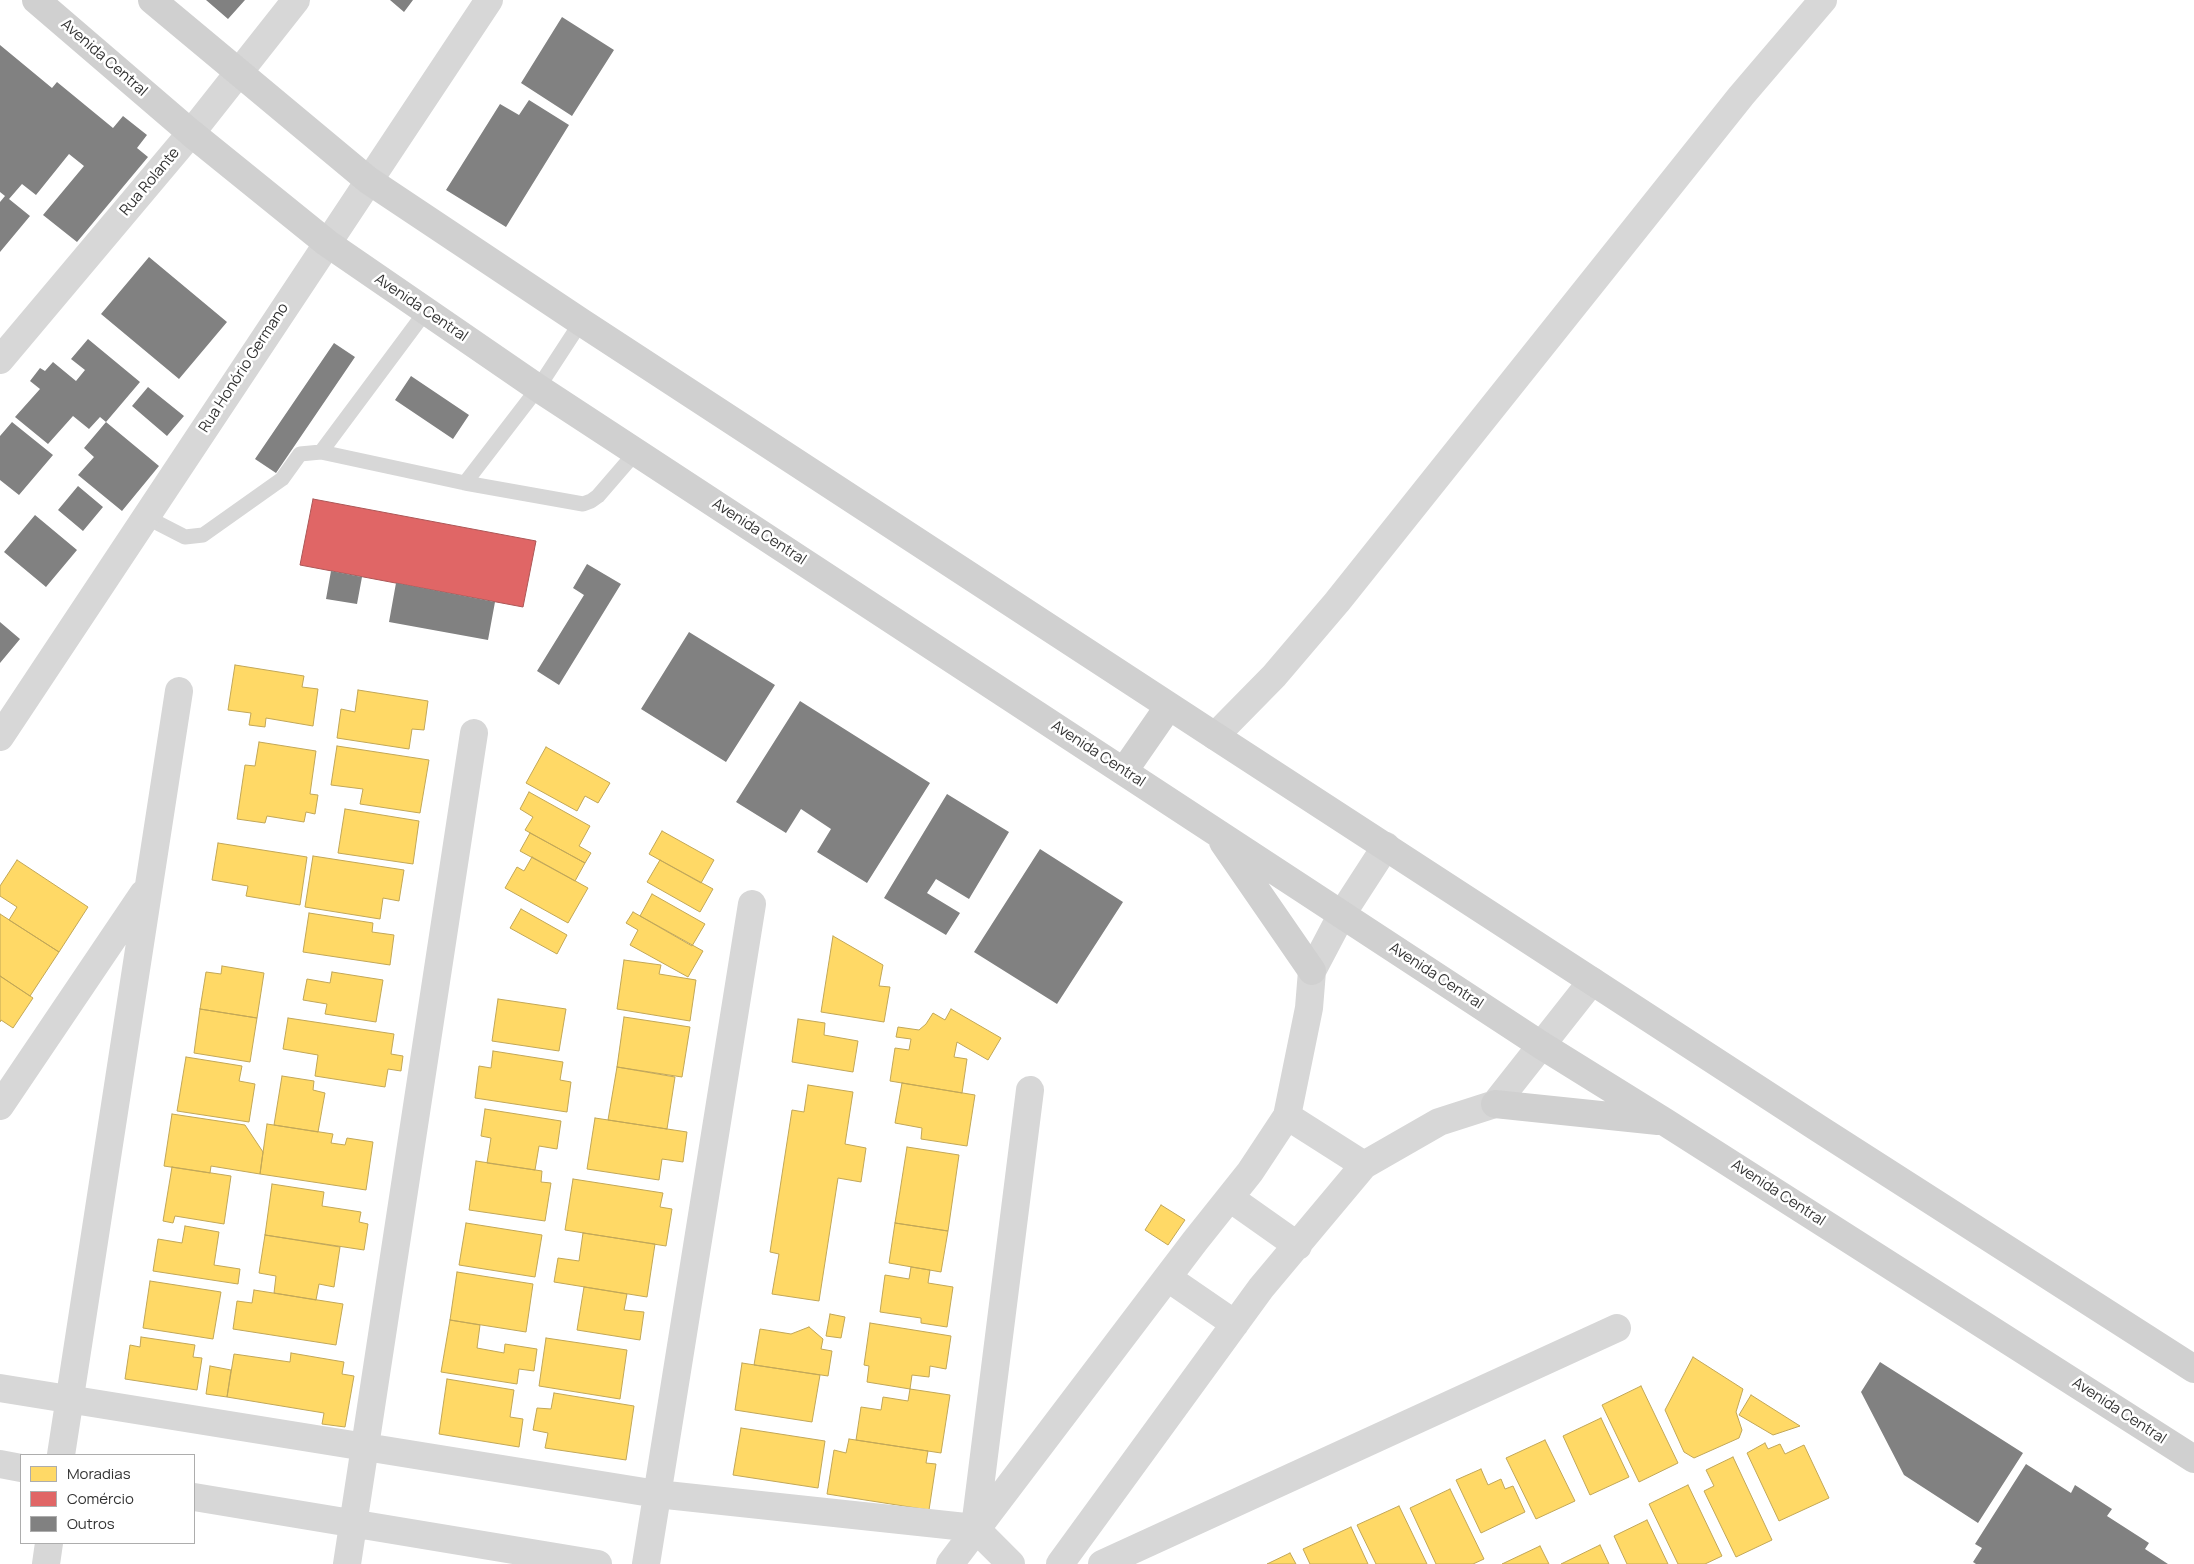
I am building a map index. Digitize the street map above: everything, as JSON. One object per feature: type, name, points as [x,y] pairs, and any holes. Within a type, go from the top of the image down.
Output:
[{"type":"main road","name":"Avenida Central","points":[[36,0],[191,133],[327,243],[538,388],[1542,1045],[2194,1459]]},
{"type":"main road","points":[[152,0],[368,180],[581,322],[1820,1130],[2194,1369]]},
{"type":"main road","points":[[1124,771],[1169,706]]},
{"type":"main road","points":[[1215,831],[1312,971]]},
{"type":"main road","points":[[1495,1104],[1665,1122]]},
{"type":"street","name":"Rua Rolante","points":[[0,360],[191,133],[296,0]]},
{"type":"street","name":"Rua Honório Germano","points":[[0,737],[489,0]]},
{"type":"street","points":[[1215,736],[1274,676],[1338,602],[1740,96],[1823,0]]},
{"type":"street","points":[[61,1454],[147,887],[179,691]]},
{"type":"street","points":[[347,1564],[474,733]]},
{"type":"street","points":[[950,1564],[975,1528],[1250,1172],[1286,1116],[1309,1008],[1312,971],[1342,914],[1386,846]]},
{"type":"street","points":[[0,1106],[147,887]]},
{"type":"street","points":[[646,1564],[752,904]]},
{"type":"street","points":[[1060,1564],[1261,1288],[1364,1165],[1438,1122],[1495,1104],[1592,980]]},
{"type":"street","points":[[975,1528],[1030,1090]]},
{"type":"street","points":[[1286,1116],[1364,1165]]},
{"type":"street","points":[[1230,1198],[1298,1246]]},
{"type":"street","points":[[1168,1278],[1235,1324]]},
{"type":"street","points":[[1102,1564],[1617,1328]]},
{"type":"street","points":[[0,1388],[658,1494],[975,1528],[1011,1564]]},
{"type":"street","points":[[0,1464],[20,1468]]},
{"type":"street","points":[[195,1497],[598,1564]]},
{"type":"street","points":[[46,1564],[49,1544]]},
{"type":"lane","points":[[320,452],[426,312]]},
{"type":"lane","points":[[465,484],[538,388],[581,322]]},
{"type":"lane","points":[[146,517],[185,537],[203,535],[282,479],[300,454],[320,452],[465,484],[583,504],[598,496],[636,452]]},
{"type":"building: Moradias","points":[[235,665],[304,676],[302,687],[318,689],[313,726],[266,718],[265,727],[249,725],[251,713],[228,710]]},
{"type":"building: Moradias","points":[[358,690],[428,701],[424,730],[412,729],[409,749],[337,738],[341,709],[355,712]]},
{"type":"building: Moradias","points":[[259,742],[316,751],[310,794],[318,795],[315,814],[306,812],[304,822],[267,816],[265,823],[237,819],[245,765],[255,766]]},
{"type":"building: Moradias","points":[[337,746],[429,760],[420,813],[360,804],[363,789],[331,785]]},
{"type":"building: Moradias","points":[[546,747],[610,783],[598,803],[585,796],[577,811],[526,783]]},
{"type":"building: Moradias","points":[[529,792],[590,826],[579,846],[591,853],[585,863],[525,830],[533,817],[520,809]]},
{"type":"building: Moradias","points":[[345,809],[419,821],[413,864],[338,853]]},
{"type":"building: Moradias","points":[[662,831],[714,860],[701,883],[649,854]]},
{"type":"building: Moradias","points":[[530,833],[585,863],[575,881],[520,851]]},
{"type":"building: Moradias","points":[[218,843],[307,857],[300,905],[246,896],[248,886],[212,880]]},
{"type":"building: Moradias","points":[[313,856],[404,870],[399,901],[383,898],[380,919],[305,907]]},
{"type":"building: Moradias","points":[[532,857],[588,888],[568,923],[505,888],[517,867],[524,871]]},
{"type":"building: Moradias","points":[[17,860],[88,907],[59,952],[9,920],[17,907],[0,896],[0,886]]},
{"type":"building: Moradias","points":[[660,860],[713,889],[700,912],[647,882]]},
{"type":"building: Moradias","points":[[652,894],[705,924],[692,946],[640,916]]},
{"type":"building: Moradias","points":[[521,909],[567,935],[557,954],[510,928]]},
{"type":"building: Moradias","points":[[633,912],[703,951],[688,977],[630,945],[638,930],[626,923]]},
{"type":"building: Moradias","points":[[309,913],[373,923],[372,932],[394,935],[390,965],[303,952]]},
{"type":"building: Moradias","points":[[0,914],[59,952],[30,996],[0,976]]},
{"type":"building: Moradias","points":[[833,936],[883,965],[879,986],[890,987],[884,1022],[821,1012]]},
{"type":"building: Moradias","points":[[624,960],[661,965],[659,974],[696,980],[690,1021],[617,1009]]},
{"type":"building: Moradias","points":[[222,966],[264,973],[257,1018],[200,1009],[206,972],[221,974]]},
{"type":"building: Moradias","points":[[332,972],[383,980],[376,1022],[325,1014],[327,1004],[303,1000],[307,979],[330,983]]},
{"type":"building: Moradias","points":[[0,976],[33,998],[13,1028],[1,1020],[0,1022]]},
{"type":"building: Moradias","points":[[498,999],[566,1009],[559,1051],[492,1041]]},
{"type":"building: Moradias","points":[[200,1009],[257,1018],[250,1062],[194,1053]]},
{"type":"building: Moradias","points":[[951,1009],[1001,1038],[988,1060],[957,1042],[954,1057],[967,1059],[962,1093],[890,1081],[895,1048],[909,1050],[911,1039],[896,1037],[898,1027],[919,1030],[926,1024],[933,1013],[945,1020]]},
{"type":"building: Moradias","points":[[624,1017],[690,1027],[682,1077],[617,1067]]},
{"type":"building: Moradias","points":[[288,1018],[394,1034],[391,1054],[403,1056],[401,1071],[388,1069],[385,1087],[315,1076],[318,1055],[283,1049]]},
{"type":"building: Moradias","points":[[798,1019],[825,1023],[824,1035],[858,1041],[853,1072],[792,1062]]},
{"type":"building: Moradias","points":[[493,1051],[563,1062],[560,1080],[571,1082],[567,1112],[475,1098],[479,1066],[491,1068]]},
{"type":"building: Moradias","points":[[186,1057],[242,1066],[239,1081],[255,1084],[249,1122],[177,1111]]},
{"type":"building: Moradias","points":[[617,1067],[675,1077],[667,1129],[608,1120]]},
{"type":"building: Moradias","points":[[282,1076],[314,1081],[313,1090],[325,1093],[318,1132],[274,1125]]},
{"type":"building: Moradias","points":[[902,1083],[975,1095],[967,1146],[921,1139],[922,1128],[895,1123]]},
{"type":"building: Moradias","points":[[808,1085],[853,1092],[845,1144],[866,1148],[861,1182],[838,1178],[819,1301],[772,1294],[779,1254],[770,1252],[792,1110],[804,1112]]},
{"type":"building: Moradias","points":[[485,1109],[561,1121],[557,1149],[539,1146],[535,1170],[487,1163],[491,1138],[481,1136]]},
{"type":"building: Moradias","points":[[172,1114],[245,1125],[263,1152],[260,1174],[211,1166],[210,1173],[164,1166]]},
{"type":"building: Moradias","points":[[595,1118],[687,1132],[683,1162],[662,1159],[659,1180],[587,1169]]},
{"type":"building: Moradias","points":[[267,1124],[333,1134],[331,1143],[345,1145],[347,1138],[373,1142],[366,1190],[260,1174]]},
{"type":"building: Moradias","points":[[907,1147],[959,1155],[948,1231],[895,1223]]},
{"type":"building: Moradias","points":[[476,1161],[542,1171],[541,1182],[551,1183],[545,1221],[469,1210]]},
{"type":"building: Moradias","points":[[172,1167],[231,1176],[224,1224],[175,1216],[173,1223],[163,1221]]},
{"type":"building: Moradias","points":[[573,1179],[663,1193],[660,1207],[672,1209],[666,1246],[565,1230]]},
{"type":"building: Moradias","points":[[272,1184],[324,1192],[322,1206],[361,1212],[359,1222],[368,1224],[364,1250],[265,1235]]},
{"type":"building: Moradias","points":[[1161,1205],[1185,1220],[1168,1245],[1145,1230]]},
{"type":"building: Moradias","points":[[466,1223],[542,1235],[535,1277],[459,1265]]},
{"type":"building: Moradias","points":[[895,1223],[948,1231],[941,1272],[889,1263]]},
{"type":"building: Moradias","points":[[185,1226],[219,1232],[214,1265],[240,1269],[238,1284],[153,1271],[158,1239],[182,1243]]},
{"type":"building: Moradias","points":[[583,1233],[655,1244],[647,1297],[554,1282],[558,1258],[579,1261]]},
{"type":"building: Moradias","points":[[265,1235],[340,1247],[334,1287],[319,1284],[316,1300],[274,1293],[276,1276],[259,1273]]},
{"type":"building: Moradias","points":[[911,1267],[930,1270],[928,1283],[953,1287],[947,1327],[921,1323],[921,1318],[880,1312],[885,1275],[909,1279]]},
{"type":"building: Moradias","points":[[457,1272],[533,1284],[526,1332],[450,1320]]},
{"type":"building: Moradias","points":[[150,1281],[221,1292],[213,1339],[143,1328]]},
{"type":"building: Moradias","points":[[584,1287],[627,1294],[624,1310],[644,1312],[640,1340],[577,1330]]},
{"type":"building: Moradias","points":[[254,1290],[343,1304],[336,1345],[233,1329],[237,1301],[252,1303]]},
{"type":"building: Moradias","points":[[830,1314],[845,1317],[841,1338],[826,1336]]},
{"type":"building: Moradias","points":[[450,1320],[480,1325],[477,1348],[504,1353],[505,1344],[537,1349],[534,1371],[519,1369],[517,1384],[441,1372]]},
{"type":"building: Moradias","points":[[870,1323],[951,1336],[946,1369],[930,1366],[929,1377],[912,1375],[910,1389],[867,1382],[869,1366],[864,1365]]},
{"type":"building: Moradias","points":[[809,1327],[823,1339],[821,1349],[832,1351],[828,1376],[754,1365],[760,1329],[791,1334]]},
{"type":"building: Moradias","points":[[141,1337],[195,1345],[193,1357],[202,1358],[197,1390],[125,1379],[130,1345],[140,1347]]},
{"type":"building: Moradias","points":[[546,1338],[627,1350],[620,1399],[539,1386]]},
{"type":"building: Moradias","points":[[291,1353],[344,1362],[342,1374],[354,1376],[345,1427],[322,1424],[324,1413],[227,1397],[234,1354],[290,1362]]},
{"type":"building: Moradias","points":[[1693,1357],[1743,1389],[1736,1412],[1742,1430],[1739,1438],[1694,1458],[1684,1452],[1665,1410]]},
{"type":"building: Moradias","points":[[742,1363],[820,1375],[812,1422],[735,1410]]},
{"type":"building: Moradias","points":[[210,1366],[231,1370],[227,1397],[206,1394]]},
{"type":"building: Moradias","points":[[447,1379],[514,1390],[510,1417],[523,1419],[519,1447],[439,1434]]},
{"type":"building: Moradias","points":[[1641,1386],[1678,1463],[1639,1482],[1602,1405]]},
{"type":"building: Moradias","points":[[910,1389],[950,1395],[941,1453],[856,1440],[861,1407],[881,1410],[883,1397],[908,1401]]},
{"type":"building: Moradias","points":[[554,1393],[634,1406],[626,1460],[545,1448],[548,1433],[533,1430],[537,1408],[551,1409]]},
{"type":"building: Moradias","points":[[1751,1395],[1800,1426],[1773,1435],[1739,1415]]},
{"type":"building: Moradias","points":[[1601,1418],[1629,1477],[1590,1495],[1563,1436]]},
{"type":"building: Moradias","points":[[741,1428],[825,1441],[818,1488],[733,1475]]},
{"type":"building: Moradias","points":[[849,1439],[928,1451],[926,1463],[936,1464],[929,1510],[827,1494],[834,1450],[846,1453]]},
{"type":"building: Moradias","points":[[1545,1440],[1575,1501],[1536,1519],[1506,1458]]},
{"type":"building: Moradias","points":[[1765,1443],[1768,1449],[1780,1444],[1785,1454],[1804,1445],[1829,1498],[1779,1521],[1747,1453]]},
{"type":"building: Moradias","points":[[1733,1457],[1772,1540],[1736,1557],[1704,1491],[1714,1486],[1706,1470]]},
{"type":"building: Moradias","points":[[1481,1469],[1488,1485],[1501,1479],[1505,1489],[1513,1486],[1525,1512],[1481,1533],[1456,1480]]},
{"type":"building: Moradias","points":[[1688,1485],[1722,1556],[1705,1564],[1678,1564],[1649,1504]]},
{"type":"building: Moradias","points":[[1450,1489],[1484,1559],[1473,1564],[1436,1564],[1410,1508]]},
{"type":"building: Moradias","points":[[1399,1506],[1427,1564],[1376,1564],[1357,1525]]},
{"type":"building: Moradias","points":[[1647,1520],[1668,1564],[1627,1564],[1614,1536]]},
{"type":"building: Moradias","points":[[1351,1527],[1368,1564],[1310,1564],[1303,1549]]},
{"type":"building: Moradias","points":[[1600,1545],[1609,1564],[1561,1564]]},
{"type":"building: Moradias","points":[[1540,1546],[1549,1564],[1502,1564]]},
{"type":"building: Moradias","points":[[1290,1553],[1296,1564],[1267,1564]]},
{"type":"building: Comércio","points":[[313,499],[536,541],[523,607],[300,565]]},
{"type":"building: Outros","points":[[206,0],[245,0],[228,19]]},
{"type":"building: Outros","points":[[390,0],[413,0],[404,12]]},
{"type":"building: Outros","points":[[562,17],[614,50],[572,116],[521,83]]},
{"type":"building: Outros","points":[[0,45],[52,88],[57,82],[113,128],[123,116],[147,135],[137,148],[148,157],[77,242],[43,215],[84,166],[69,154],[36,195],[22,184],[9,199],[30,216],[0,252],[0,202],[5,196],[0,192]]},
{"type":"building: Outros","points":[[529,100],[569,125],[506,227],[446,190],[500,104],[519,115]]},
{"type":"building: Outros","points":[[149,257],[227,322],[179,379],[101,314]]},
{"type":"building: Outros","points":[[88,339],[140,382],[106,422],[100,417],[89,429],[73,416],[48,444],[15,417],[40,389],[30,381],[40,368],[45,371],[53,362],[76,381],[85,370],[71,359]]},
{"type":"building: Outros","points":[[334,343],[355,357],[276,473],[255,459]]},
{"type":"building: Outros","points":[[411,376],[469,415],[453,439],[395,400]]},
{"type":"building: Outros","points":[[148,387],[184,416],[167,436],[132,406]]},
{"type":"building: Outros","points":[[12,422],[53,455],[19,495],[0,480],[0,436]]},
{"type":"building: Outros","points":[[106,422],[159,466],[122,511],[78,475],[94,457],[84,448]]},
{"type":"building: Outros","points":[[78,486],[103,507],[83,531],[58,510]]},
{"type":"building: Outros","points":[[35,515],[77,550],[46,587],[4,552]]},
{"type":"building: Outros","points":[[587,564],[621,584],[559,685],[537,671],[584,595],[573,588]]},
{"type":"building: Outros","points":[[331,571],[362,577],[357,604],[326,599]]},
{"type":"building: Outros","points":[[396,583],[495,602],[488,640],[389,622]]},
{"type":"building: Outros","points":[[0,622],[20,639],[0,663]]},
{"type":"building: Outros","points":[[689,632],[775,685],[726,762],[641,709]]},
{"type":"building: Outros","points":[[800,701],[930,783],[867,883],[817,852],[831,829],[801,809],[786,833],[736,802]]},
{"type":"building: Outros","points":[[947,794],[1009,832],[969,899],[936,879],[927,893],[960,913],[946,935],[884,898]]},
{"type":"building: Outros","points":[[1040,849],[1123,902],[1057,1004],[974,952]]},
{"type":"building: Outros","points":[[1880,1362],[2023,1453],[1978,1523],[1904,1475],[1861,1392]]},
{"type":"building: Outros","points":[[2026,1464],[2071,1493],[2075,1485],[2112,1509],[2107,1516],[2149,1543],[2145,1549],[2168,1564],[1976,1564],[1973,1562],[1982,1548],[1975,1544]]}]
